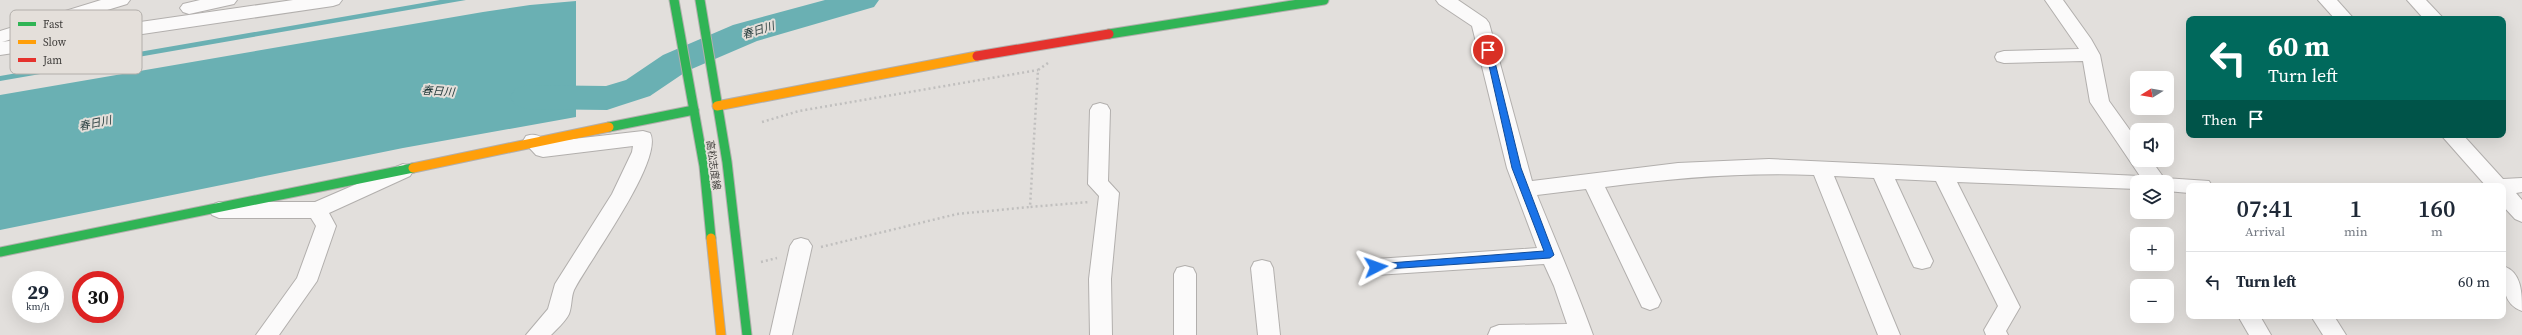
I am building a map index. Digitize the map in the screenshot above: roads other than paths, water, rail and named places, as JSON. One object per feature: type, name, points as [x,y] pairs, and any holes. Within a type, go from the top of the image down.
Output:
[{"type":"street","points":[[88,10],[121,0]]},
{"type":"street","points":[[142,19],[228,0]]},
{"type":"street","points":[[142,27],[333,0]]},
{"type":"street","name":"高松志度線","points":[[674,0],[704,166],[721,335]]},
{"type":"street","name":"高松志度線","points":[[700,0],[737,237],[747,335]]},
{"type":"street","points":[[716,101],[1000,52],[1324,0]]},
{"type":"street","points":[[1444,0],[1480,23],[1517,168],[1550,255],[1565,286],[1581,334],[1499,334]]},
{"type":"street","points":[[2054,0],[2085,43],[2091,55],[2100,102],[2130,145]]},
{"type":"street","points":[[2327,0],[2342,16]]},
{"type":"street","points":[[2416,0],[2432,16]]},
{"type":"street","points":[[0,37],[10,34]]},
{"type":"street","points":[[0,49],[10,47]]},
{"type":"street","points":[[2004,57],[2091,55]]},
{"type":"street","points":[[0,252],[415,166],[693,106]]},
{"type":"street","points":[[1100,110],[1098,184],[1109,193],[1100,279],[1101,335]]},
{"type":"street","points":[[532,141],[543,150],[643,138],[642,152],[621,197],[563,290],[558,313],[538,335]]},
{"type":"street","points":[[2454,138],[2495,183]]},
{"type":"street","points":[[205,210],[317,210],[415,166]]},
{"type":"street","points":[[1524,189],[1678,170],[1769,166],[2130,182]]},
{"type":"street","points":[[1821,168],[1889,335]]},
{"type":"street","points":[[1880,171],[1922,260]]},
{"type":"street","points":[[1943,174],[2009,307],[1995,330],[1997,335]]},
{"type":"street","points":[[1592,181],[1650,301]]},
{"type":"street","points":[[2174,184],[2186,185]]},
{"type":"street","points":[[2506,186],[2522,185]]},
{"type":"street","points":[[2506,195],[2522,214]]},
{"type":"street","points":[[268,335],[306,281],[326,226],[317,210]]},
{"type":"street","points":[[780,335],[800,249]]},
{"type":"street","points":[[1376,267],[1452,270],[1550,255]]},
{"type":"street","points":[[1262,268],[1269,335]]},
{"type":"street","points":[[1185,274],[1185,335]]},
{"type":"street","points":[[2506,278],[2522,302]]},
{"type":"street","points":[[2251,319],[2260,335]]},
{"type":"street","points":[[2324,319],[2335,335]]},
{"type":"water","points":[[440,0],[466,0],[142,56],[142,51]]},
{"type":"water","points":[[576,1],[576,117],[403,148],[0,230],[0,95],[122,74],[142,74],[142,71],[530,5]]},
{"type":"water","points":[[12,74],[40,74],[0,81],[0,76]]},
{"type":"waterway","name":"春日川","points":[[527,97],[557,99],[607,98],[638,88],[675,63],[745,33],[863,0]]}]
